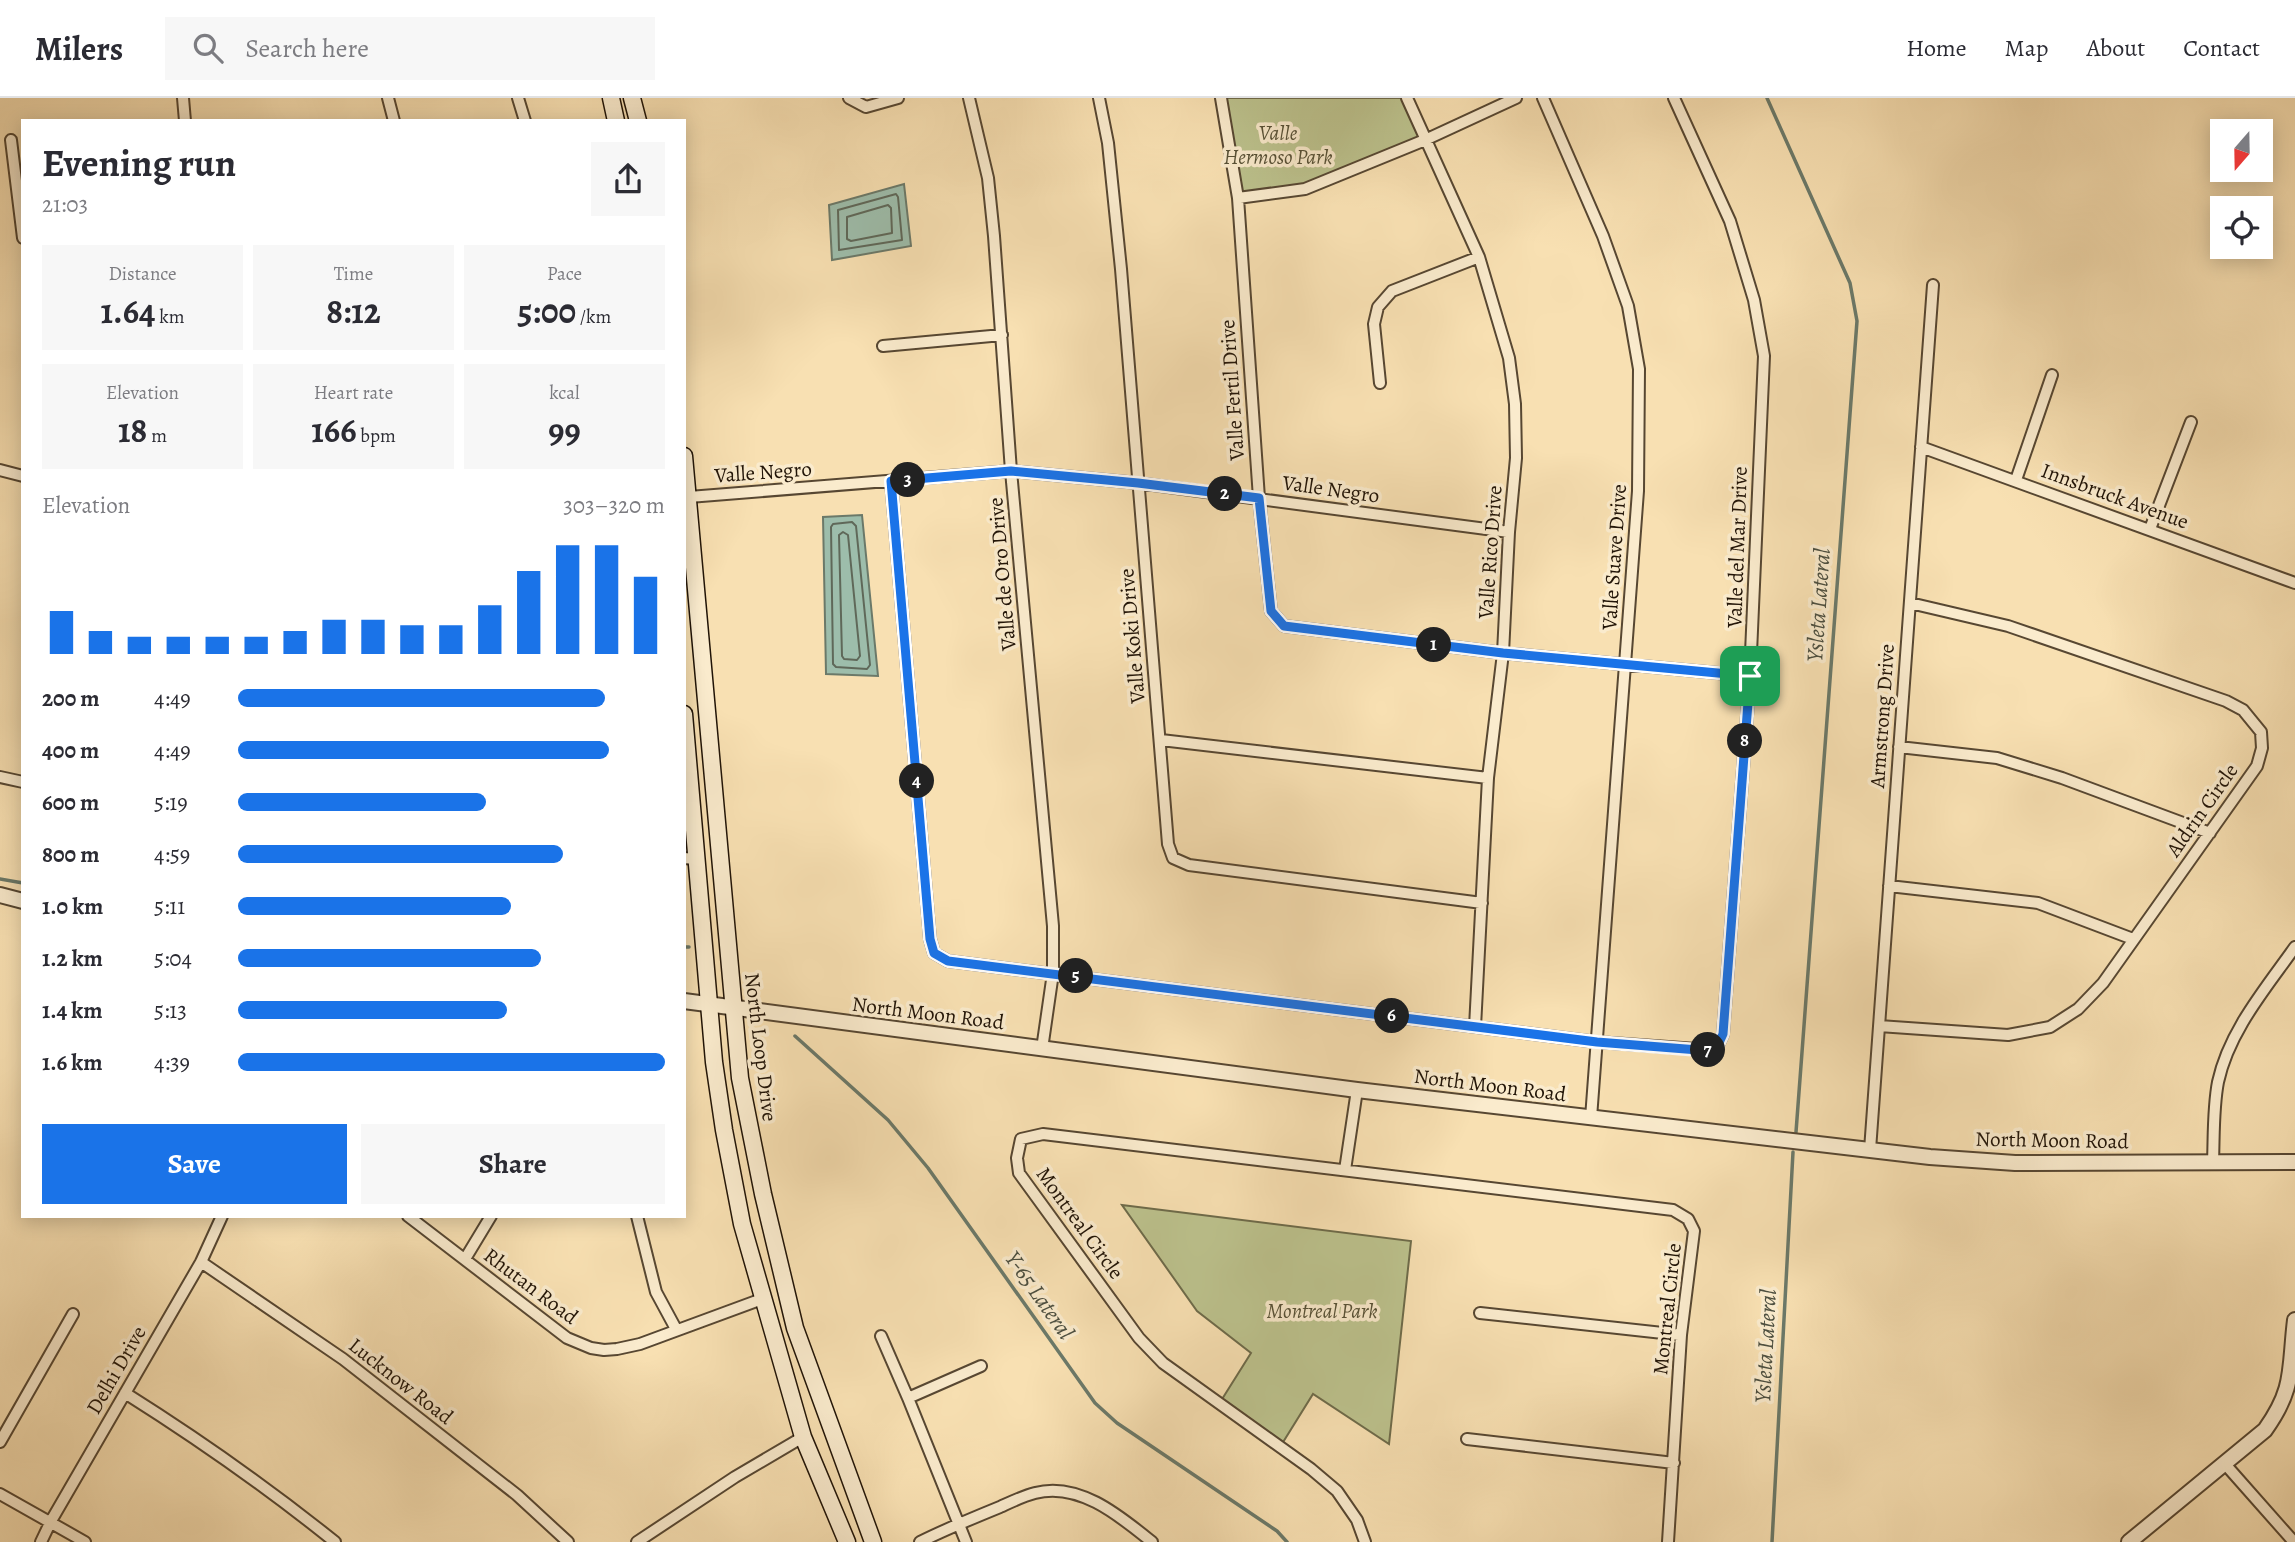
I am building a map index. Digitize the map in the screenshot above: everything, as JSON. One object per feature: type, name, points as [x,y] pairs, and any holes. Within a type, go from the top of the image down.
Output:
[{"type":"main road","points":[[611,98],[616,119]]},
{"type":"main road","points":[[632,98],[637,119]]},
{"type":"main road","name":"North Loop Drive","points":[[686,472],[733,1008],[743,1091],[763,1194],[795,1328],[873,1542]]},
{"type":"main road","points":[[686,762],[690,859],[710,1006],[714,1062],[742,1224],[803,1437],[847,1542]]},
{"type":"street","points":[[183,98],[185,119]]},
{"type":"street","points":[[388,98],[393,119]]},
{"type":"street","points":[[519,98],[524,119]]},
{"type":"street","points":[[849,98],[866,107],[898,98]]},
{"type":"street","name":"Valle de Oro Drive","points":[[969,98],[988,178],[1011,471],[1053,926],[1053,973],[1042,1049]]},
{"type":"street","name":"Valle Koki Drive","points":[[1099,98],[1108,143],[1168,844],[1174,858],[1189,865],[1482,903]]},
{"type":"street","name":"Valle Fertil Drive","points":[[1221,98],[1238,198],[1259,498],[1271,611],[1284,626],[1503,653],[1750,676]]},
{"type":"street","name":"Valle Rico Drive","points":[[1407,98],[1479,257],[1509,358],[1515,404],[1516,458],[1508,532],[1503,653],[1488,778],[1475,1027]]},
{"type":"street","points":[[1238,198],[1305,190],[1425,140],[1516,98]]},
{"type":"street","name":"Valle Suave Drive","points":[[1543,98],[1603,236],[1629,306],[1639,369],[1638,491],[1591,1118]]},
{"type":"street","name":"Valle del Mar Drive","points":[[1597,1042],[1711,1051],[1718,1045],[1723,1034],[1750,676],[1764,356],[1754,300],[1730,221],[1674,98]]},
{"type":"street","points":[[11,140],[21,222]]},
{"type":"street","points":[[1380,383],[1374,324],[1378,307],[1392,291],[1479,257]]},
{"type":"street","name":"Armstrong Drive","points":[[1870,1150],[1933,285]]},
{"type":"street","points":[[883,346],[1002,334]]},
{"type":"street","points":[[2016,480],[2052,375]]},
{"type":"street","points":[[2150,529],[2191,422]]},
{"type":"street","name":"Innsbruck Avenue","points":[[1921,447],[2295,583]]},
{"type":"street","points":[[0,470],[21,475]]},
{"type":"street","name":"Valle Negro","points":[[689,496],[1011,471],[1138,483],[1508,532]]},
{"type":"street","points":[[891,481],[930,939],[934,953],[948,961],[1597,1042]]},
{"type":"street","name":"Aldrin Circle","points":[[1879,1026],[2008,1035],[2050,1027],[2064,1020],[2103,983],[2251,775],[2262,748],[2261,732],[2243,710],[2226,701],[2021,630],[1910,603]]},
{"type":"street","points":[[1161,740],[1488,778]]},
{"type":"street","points":[[1899,747],[1952,751],[2007,760],[2075,782],[2210,833]]},
{"type":"street","points":[[0,777],[21,782]]},
{"type":"street","points":[[1889,886],[2038,904],[2133,939]]},
{"type":"street","points":[[0,895],[21,900]]},
{"type":"street","points":[[2213,1162],[2215,1109],[2223,1066],[2242,1024],[2295,947]]},
{"type":"street","name":"North Moon Road","points":[[686,1001],[1357,1090],[1870,1150],[2015,1164],[2295,1162]]},
{"type":"street","points":[[1345,1170],[1357,1090]]},
{"type":"street","name":"Montreal Circle","points":[[1364,1542],[1357,1520],[1337,1491],[1311,1469],[1163,1363],[1139,1338],[1019,1173],[1017,1158],[1021,1139],[1043,1134],[1345,1170],[1673,1210],[1688,1219],[1694,1231],[1681,1335],[1668,1542]]},
{"type":"street","name":"Delhi Drive","points":[[41,1542],[201,1262],[221,1218]]},
{"type":"street","name":"Rhutan Road","points":[[411,1218],[567,1338],[591,1348],[617,1349],[648,1341],[762,1299]]},
{"type":"street","points":[[465,1259],[490,1218]]},
{"type":"street","points":[[637,1218],[656,1292],[676,1329]]},
{"type":"street","name":"Lucknow Road","points":[[201,1262],[343,1359],[517,1494],[568,1542]]},
{"type":"street","points":[[1480,1313],[1681,1335]]},
{"type":"street","points":[[0,1442],[73,1314]]},
{"type":"street","points":[[2130,1542],[2265,1430],[2284,1409],[2293,1384],[2295,1320]]},
{"type":"street","points":[[881,1336],[966,1542]]},
{"type":"street","points":[[908,1398],[981,1366]]},
{"type":"street","points":[[125,1393],[223,1456],[335,1542]]},
{"type":"street","points":[[636,1542],[735,1477],[803,1437]]},
{"type":"street","points":[[1467,1439],[1674,1463]]},
{"type":"street","points":[[2225,1464],[2294,1542]]},
{"type":"street","points":[[920,1542],[1037,1492],[1062,1492],[1097,1503],[1144,1540]]},
{"type":"street","points":[[0,1494],[85,1542]]},
{"type":"green space","name":"Valle Hermoso Park","points":[[1221,98],[1407,98],[1425,140],[1305,189],[1238,198]]},
{"type":"green space","name":"Montreal Park","points":[[1122,1205],[1411,1241],[1389,1444],[1313,1394],[1280,1447],[1219,1404],[1251,1353],[1197,1311]]},
{"type":"water","points":[[904,184],[911,246],[832,260],[829,205]]},
{"type":"water","points":[[862,515],[878,676],[826,674],[823,517]]},
{"type":"waterway","name":"Ysleta Lateral","points":[[1767,98],[1850,283],[1857,321],[1796,1132]]},
{"type":"waterway","name":"Y-65 Lateral","points":[[0,879],[21,883]]},
{"type":"waterway","name":"Y-65 Lateral","points":[[795,1036],[888,1120],[928,1168],[1095,1403],[1117,1423],[1277,1531],[1287,1542]]},
{"type":"waterway","name":"Ysleta Lateral","points":[[1772,1542],[1793,1152]]},
{"type":"route","points":[[1011,471],[1259,498],[1271,611],[1284,626],[1503,653],[1750,676],[1723,1034],[1718,1045],[1711,1051],[1597,1042],[948,961],[934,953],[930,939],[891,481],[1011,471]]}]
